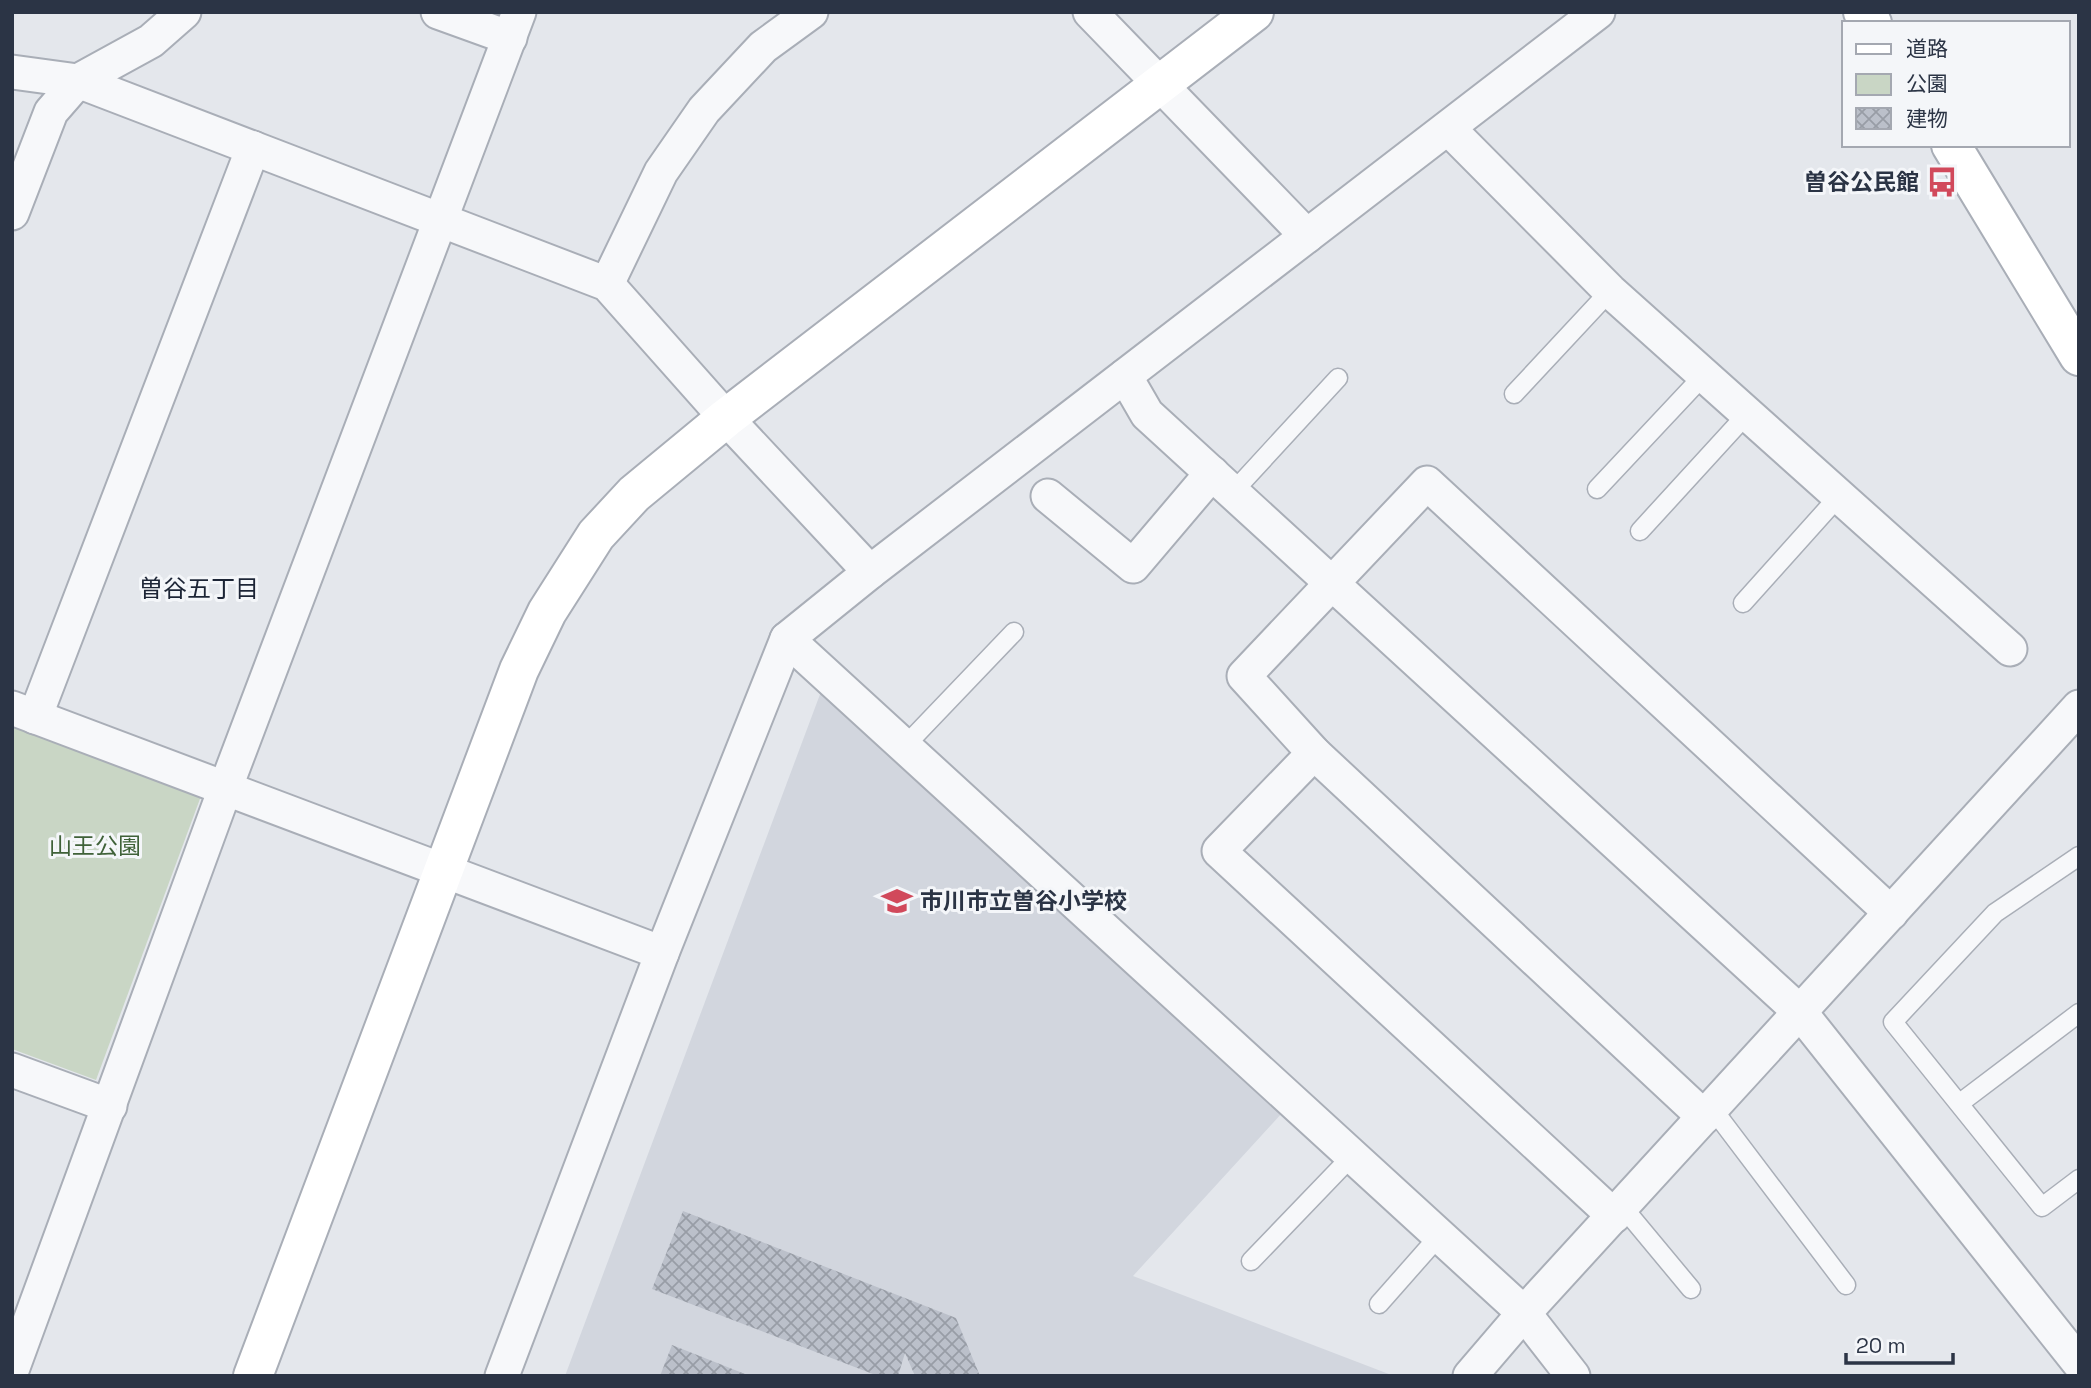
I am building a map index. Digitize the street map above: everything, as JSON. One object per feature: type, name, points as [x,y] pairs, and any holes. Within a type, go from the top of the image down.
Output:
[{"type":"street","points":[[12,213],[51,112],[78,81],[151,41],[184,12]]},
{"type":"street","points":[[12,1370],[225,789],[514,25],[438,12]]},
{"type":"street","points":[[607,284],[661,172],[704,110],[763,47],[811,12]]},
{"type":"street","points":[[1090,12],[1307,236]]},
{"type":"street","points":[[253,1376],[519,670],[547,612],[596,535],[634,494],[726,418],[1254,12]]},
{"type":"street","points":[[502,1376],[662,953],[787,639],[870,572],[1598,12]]},
{"type":"street","points":[[12,72],[78,81],[607,284],[726,418],[870,572]]},
{"type":"street","points":[[1448,128],[1610,291],[2010,649]]},
{"type":"street","points":[[1952,147],[2079,356]]},
{"type":"street","points":[[253,148],[24,712],[662,953]]},
{"type":"street","points":[[1125,376],[1147,414],[1800,1013],[2076,1353]]},
{"type":"street","points":[[1048,496],[1133,566],[1223,483]]},
{"type":"street","points":[[1708,1113],[1314,753],[1244,676],[1427,483],[1891,913]]},
{"type":"street","points":[[787,639],[903,748],[1524,1313],[1573,1376]]},
{"type":"street","points":[[1470,1376],[1524,1313],[2079,707]]},
{"type":"street","points":[[1314,753],[1219,851],[1618,1211]]},
{"type":"street","points":[[12,1070],[110,1106]]},
{"type":"lane","points":[[1514,394],[1610,291]]},
{"type":"lane","points":[[1597,489],[1703,375]]},
{"type":"lane","points":[[1223,483],[1338,378]]},
{"type":"lane","points":[[1640,531],[1747,414]]},
{"type":"lane","points":[[1743,603],[1839,496]]},
{"type":"lane","points":[[903,748],[1014,632]]},
{"type":"lane","points":[[2079,856],[1995,913],[1893,1022],[2042,1207],[2079,1180]]},
{"type":"lane","points":[[1959,1103],[2079,1013]]},
{"type":"lane","points":[[1708,1113],[1846,1285]]},
{"type":"lane","points":[[1251,1261],[1352,1156]]},
{"type":"lane","points":[[1618,1211],[1691,1289]]},
{"type":"lane","points":[[1379,1304],[1439,1237]]},
{"type":"shaded area","name":"市川市立曽谷小学校","points":[[822,689],[1282,1113],[1133,1276],[1394,1376],[565,1376]]},
{"type":"green space","name":"山王公園","points":[[12,726],[201,796],[96,1080],[12,1049]]},
{"type":"building","points":[[683,1211],[956,1318],[980,1376],[915,1376],[905,1353],[898,1376],[878,1376],[652,1289]]},
{"type":"building","points":[[672,1345],[750,1376],[660,1376]]},
{"type":"place","name":"曽谷公民館","points":[[1942,182]]},
{"type":"place","name":"市川市立曽谷小学校","points":[[897,901]]},
{"type":"district","name":"曽谷五丁目","points":[[199,589]]}]
